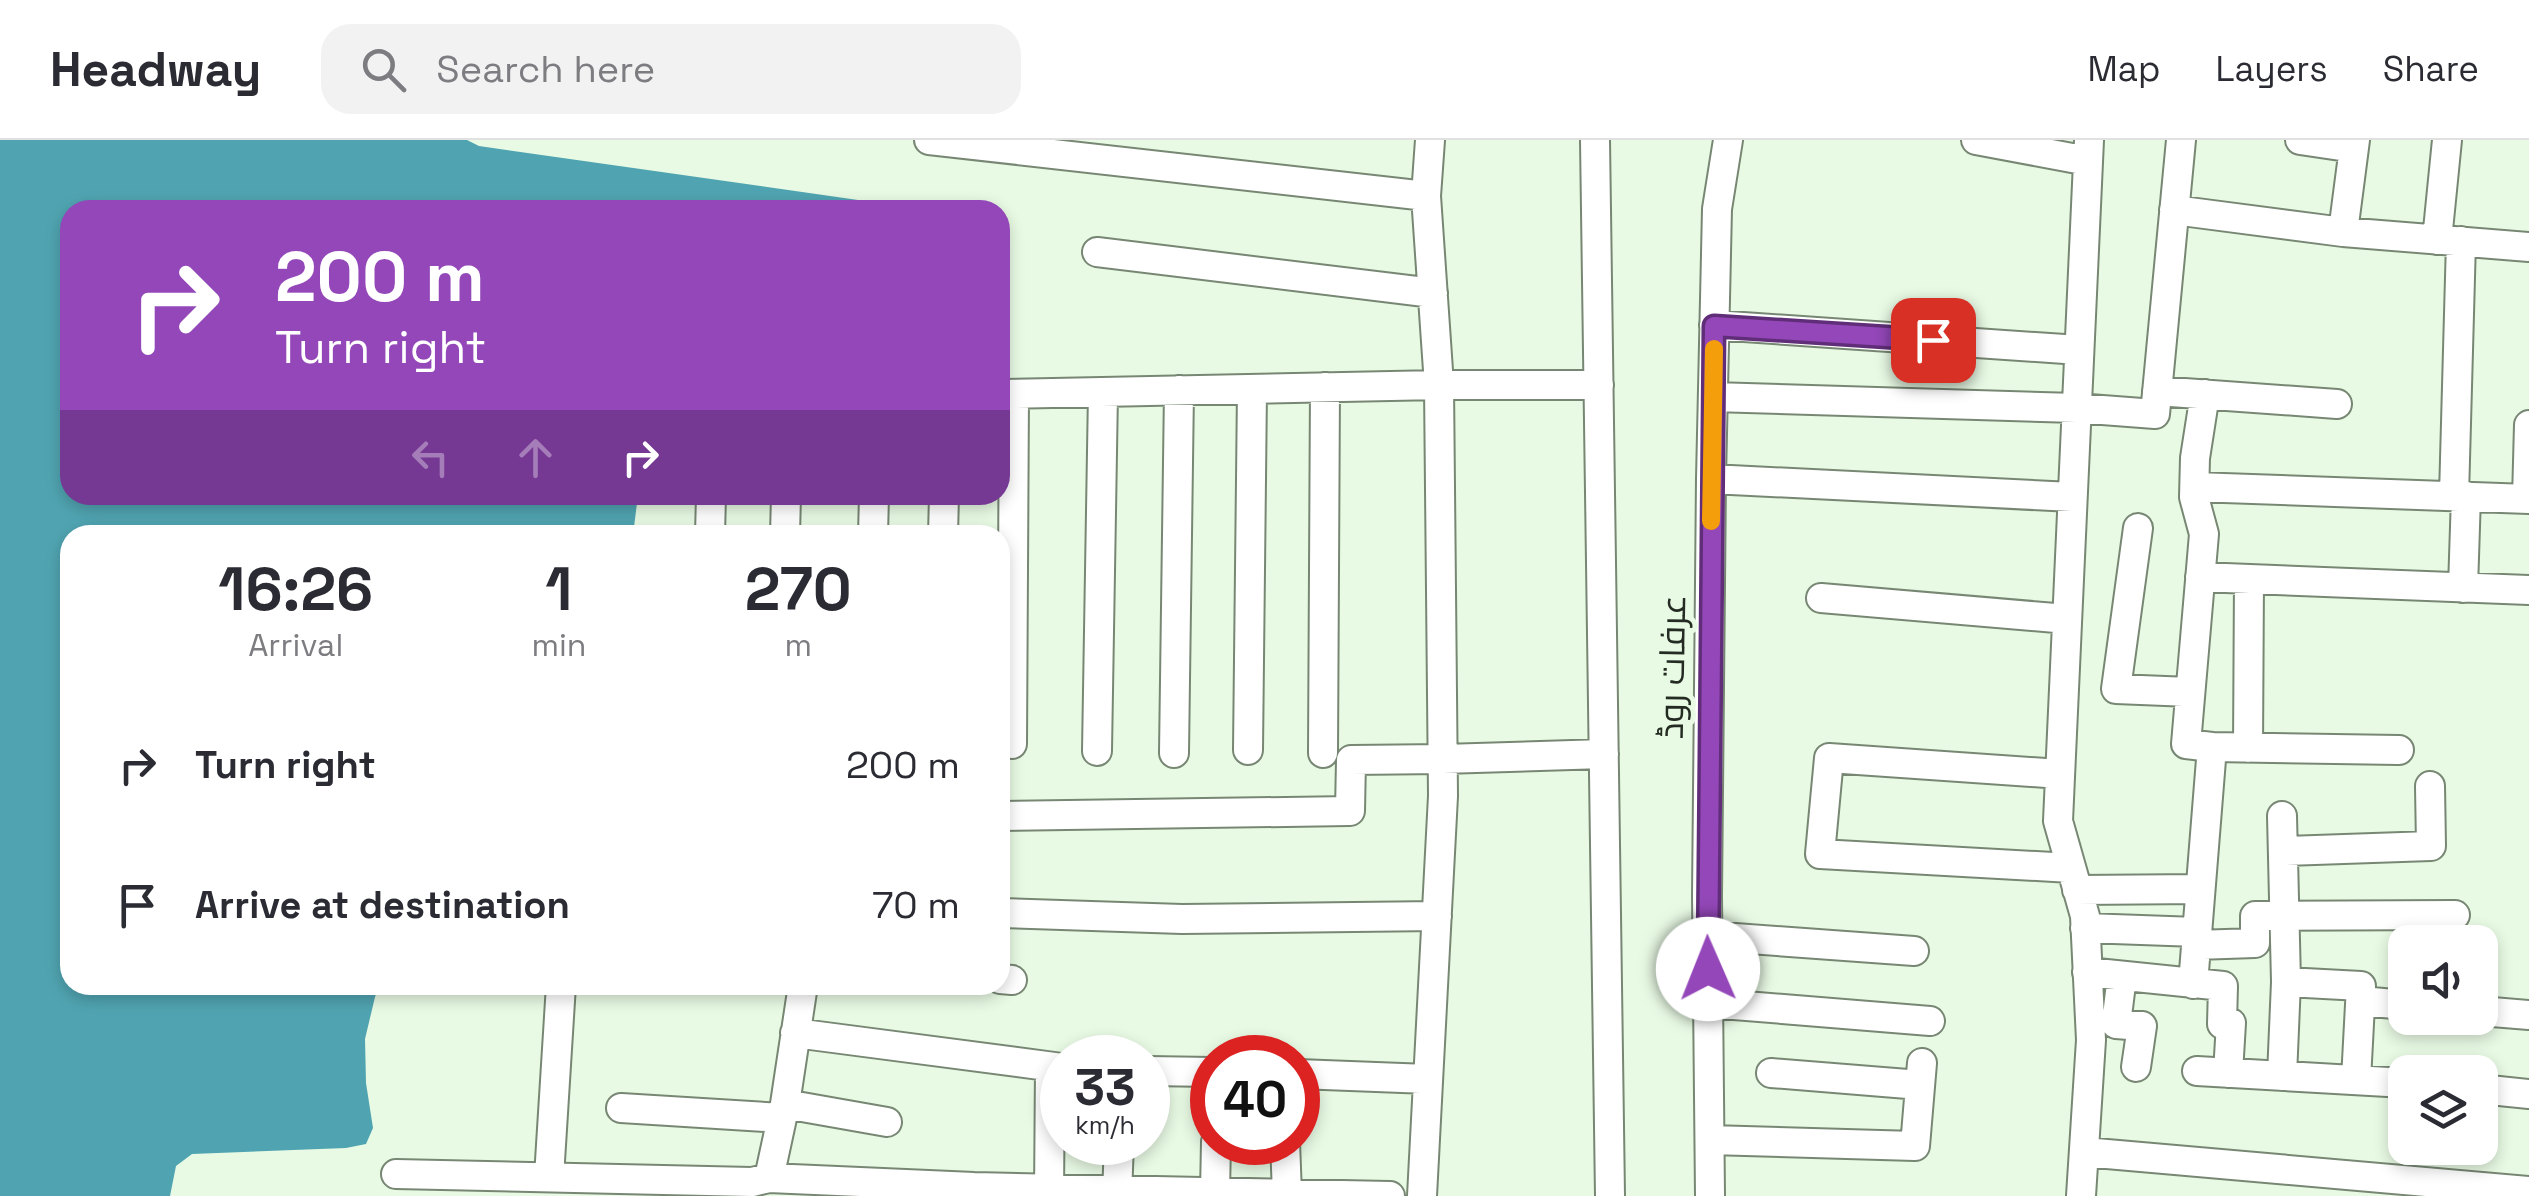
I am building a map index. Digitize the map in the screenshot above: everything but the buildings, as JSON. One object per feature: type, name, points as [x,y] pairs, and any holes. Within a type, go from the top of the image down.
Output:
[{"type":"street","points":[[929,140],[1426,196]]},
{"type":"street","points":[[1422,1196],[1443,759],[1440,385],[1426,196],[1430,140]]},
{"type":"street","points":[[1594,140],[1610,1196]]},
{"type":"street","name":"عرفات روڈ","points":[[1710,1196],[1711,479],[1716,209],[1728,140]]},
{"type":"street","points":[[1713,397],[2155,414],[2181,140]]},
{"type":"street","points":[[2300,140],[2355,144],[2343,232]]},
{"type":"street","points":[[2447,140],[2464,588]]},
{"type":"street","points":[[1986,141],[2089,150],[2058,821],[2085,928],[2088,972],[2091,1040],[2081,1196]]},
{"type":"street","points":[[2174,210],[2343,232],[2529,247]]},
{"type":"street","points":[[1097,252],[1433,293]]},
{"type":"street","points":[[1714,326],[2079,350]]},
{"type":"street","points":[[1010,394],[1598,385]]},
{"type":"street","points":[[1323,753],[1325,387]]},
{"type":"street","points":[[1248,750],[1252,389]]},
{"type":"street","points":[[1174,753],[1180,390]]},
{"type":"street","points":[[2157,391],[2337,404]]},
{"type":"street","points":[[1098,751],[1104,392]]},
{"type":"street","points":[[2192,984],[2200,890],[2199,746],[2190,692],[2204,534],[2194,487],[2205,394]]},
{"type":"street","points":[[2194,487],[2528,498],[2529,425]]},
{"type":"street","points":[[1711,479],[2072,497]]},
{"type":"street","points":[[2138,528],[2116,689],[2190,692]]},
{"type":"street","points":[[2200,577],[2529,590]]},
{"type":"street","points":[[2248,748],[2249,579]]},
{"type":"street","points":[[1821,598],[2067,619]]},
{"type":"street","points":[[1010,604],[1012,744]]},
{"type":"street","points":[[2199,746],[2399,750]]},
{"type":"street","points":[[1010,816],[1350,812],[1351,760],[1604,754]]},
{"type":"street","points":[[2060,774],[1828,758],[1820,854],[2200,890]]},
{"type":"street","points":[[2283,851],[2431,846],[2430,786]]},
{"type":"street","points":[[2282,816],[2286,982],[2282,1076]]},
{"type":"street","points":[[1010,913],[1182,918],[1437,916]]},
{"type":"street","points":[[2085,928],[2255,943],[2255,916],[2455,915]]},
{"type":"street","points":[[1708,936],[1914,951]]},
{"type":"street","points":[[2088,972],[2223,986],[2222,1024],[2231,1023],[2228,1073]]},
{"type":"street","points":[[2122,976],[2116,1024],[2142,1026],[2136,1066]]},
{"type":"street","points":[[2286,982],[2361,986],[2356,1080]]},
{"type":"street","points":[[537,1183],[561,995]]},
{"type":"street","points":[[757,1185],[783,1111],[801,995]]},
{"type":"street","points":[[2360,1001],[2388,1003]]},
{"type":"street","points":[[1708,1003],[1930,1020]]},
{"type":"street","points":[[2498,1012],[2529,1015]]},
{"type":"street","points":[[795,1033],[1040,1065]]},
{"type":"street","points":[[2197,1071],[2388,1081]]},
{"type":"street","points":[[1710,1140],[1914,1146],[1921,1074],[1770,1074]]},
{"type":"street","points":[[1320,1075],[1428,1080]]},
{"type":"street","points":[[2498,1091],[2529,1094]]},
{"type":"street","points":[[621,1108],[783,1111],[887,1122]]},
{"type":"street","points":[[2084,1152],[2308,1184],[2529,1191]]},
{"type":"street","points":[[1049,1192],[1051,1165]]},
{"type":"street","points":[[1117,1193],[1118,1165]]},
{"type":"street","points":[[1215,1192],[1216,1165]]},
{"type":"street","points":[[1286,1165],[1287,1194]]},
{"type":"street","points":[[396,1174],[451,1185],[757,1185],[1390,1196]]},
{"type":"water","points":[[0,140],[467,140],[479,146],[858,200],[60,200],[60,505],[637,505],[634,525],[60,525],[60,995],[376,995],[365,1039],[373,1128],[366,1144],[346,1148],[192,1154],[176,1166],[170,1196],[0,1196]]},
{"type":"slow traffic","points":[[1711,521],[1714,349]]},
{"type":"route","points":[[1708,969],[1714,326],[1933,340]]}]
